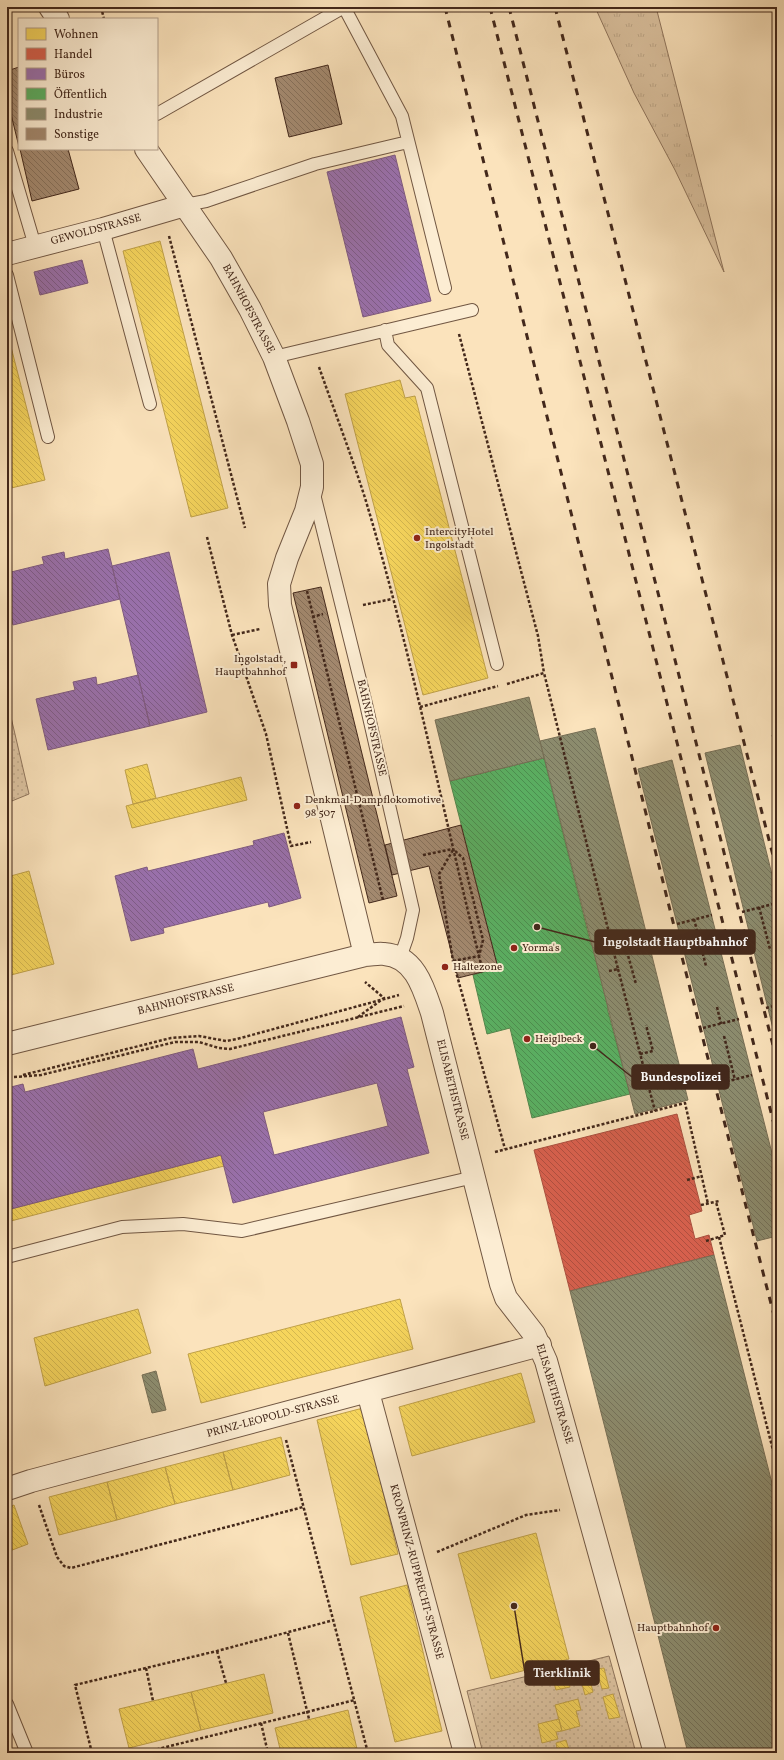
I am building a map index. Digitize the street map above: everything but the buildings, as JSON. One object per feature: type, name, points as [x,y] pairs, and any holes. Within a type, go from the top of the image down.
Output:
[{"type":"street","points":[[50,7],[57,18]]},
{"type":"street","name":"BAHNHOFSTRASSE","points":[[147,150],[221,258],[250,309],[274,357],[312,464],[312,487],[306,511],[287,558],[279,584],[280,605],[365,955]]},
{"type":"street","name":"GEWOLDSTRASSE","points":[[7,254],[103,229],[185,205]]},
{"type":"street","name":"BAHNHOFSTRASSE","points":[[7,1044],[365,955],[384,954],[400,958]]},
{"type":"street","name":"ELISABETHSTRASSE","points":[[400,958],[414,970],[426,995],[506,1298],[534,1334],[540,1345],[548,1369],[655,1753]]},
{"type":"street","name":"PRINZ-LEOPOLD-STRASSE","points":[[7,1489],[540,1345]]},
{"type":"street","name":"KRONPRINZ-RUPPRECHT-STRASSE","points":[[368,1392],[465,1753]]},
{"type":"lane","points":[[158,113],[344,7],[402,116],[445,288]]},
{"type":"lane","points":[[185,205],[206,201],[315,164],[408,142]]},
{"type":"lane","points":[[7,151],[35,246]]},
{"type":"lane","points":[[103,229],[150,404]]},
{"type":"lane","points":[[7,274],[48,437]]},
{"type":"lane","points":[[274,357],[472,310]]},
{"type":"lane","points":[[384,330],[388,345],[427,388],[497,664]]},
{"type":"lane","name":"BAHNHOFSTRASSE","points":[[312,487],[366,704],[413,910],[407,938],[400,958]]},
{"type":"lane","points":[[7,1258],[122,1227],[183,1224],[242,1231],[429,1189],[471,1168]]},
{"type":"lane","points":[[7,1704],[27,1753]]},
{"type":"path","points":[[101,7],[104,18]]},
{"type":"path","points":[[155,214],[170,238],[245,528]]},
{"type":"path","points":[[452,314],[459,332],[536,629],[544,673],[655,1111]]},
{"type":"path","points":[[312,348],[364,497],[420,707],[483,972]]},
{"type":"path","points":[[207,537],[232,635],[266,734],[291,846],[313,841]]},
{"type":"path","points":[[307,591],[383,900]]},
{"type":"path","points":[[420,707],[544,673]]},
{"type":"path","points":[[454,849],[463,858],[483,940],[479,956]]},
{"type":"path","points":[[454,849],[439,874],[452,961],[505,1149]]},
{"type":"path","points":[[742,912],[777,903]]},
{"type":"path","points":[[759,908],[770,949]]},
{"type":"path","points":[[677,924],[712,915]]},
{"type":"path","points":[[694,919],[706,966]]},
{"type":"path","points":[[610,936],[622,934],[636,984]]},
{"type":"path","points":[[452,961],[479,956]]},
{"type":"path","points":[[609,971],[618,969]]},
{"type":"path","points":[[426,995],[230,1049],[219,1048],[199,1042],[175,1042],[41,1074],[14,1077],[171,1038],[200,1036],[226,1041],[384,998],[426,995]]},
{"type":"path","points":[[766,1008],[777,1005]]},
{"type":"path","points":[[717,1007],[721,1024]]},
{"type":"path","points":[[703,1028],[739,1019]]},
{"type":"path","points":[[640,1054],[653,1051],[646,1025]]},
{"type":"path","points":[[724,1036],[735,1080]]},
{"type":"path","points":[[717,1084],[752,1075]]},
{"type":"path","points":[[471,1168],[505,1149],[685,1103],[708,1204]]},
{"type":"path","points":[[687,1180],[702,1176]]},
{"type":"path","points":[[701,1205],[718,1201],[726,1235],[706,1241]]},
{"type":"path","points":[[719,1237],[777,1466]]},
{"type":"path","points":[[279,1416],[368,1753]]},
{"type":"path","points":[[31,1482],[57,1557],[64,1566],[71,1568],[303,1507]]},
{"type":"path","points":[[413,1560],[526,1515],[586,1506]]},
{"type":"path","points":[[92,1753],[75,1685],[217,1651],[334,1620]]},
{"type":"path","points":[[288,1633],[309,1720]]},
{"type":"path","points":[[217,1651],[226,1683]]},
{"type":"path","points":[[146,1668],[154,1701]]},
{"type":"path","points":[[142,1753],[355,1700]]},
{"type":"path","points":[[260,1723],[268,1753]]},
{"type":"green space","points":[[595,7],[656,7],[724,272],[675,170],[634,93]]},
{"type":"green space","points":[[7,700],[29,794],[7,803]]},
{"type":"green space","points":[[609,1656],[636,1753],[483,1753],[467,1691]]},
{"type":"railway","points":[[445,7],[674,926],[777,1327]]},
{"type":"railway","points":[[490,7],[777,1136]]},
{"type":"railway","points":[[509,7],[777,1061]]},
{"type":"railway","points":[[555,7],[777,871]]},
{"type":"place","name":"IntercityHotel Ingolstadt","points":[[417,538]]},
{"type":"place","name":"Ingolstadt, Hauptbahnhof","points":[[294,665]]},
{"type":"place","name":"Denkmal-Dampflokomotive 98 507","points":[[297,806]]},
{"type":"place","name":"Ingolstadt Hauptbahnhof","points":[[537,927]]},
{"type":"place","name":"Yorma's","points":[[514,948]]},
{"type":"place","name":"Haltezone","points":[[445,967]]},
{"type":"place","name":"Heiglbeck","points":[[527,1039]]},
{"type":"place","name":"Bundespolizei","points":[[593,1046]]},
{"type":"place","name":"Tierklinik","points":[[514,1606]]},
{"type":"place","name":"Hauptbahnhof","points":[[716,1628]]}]
